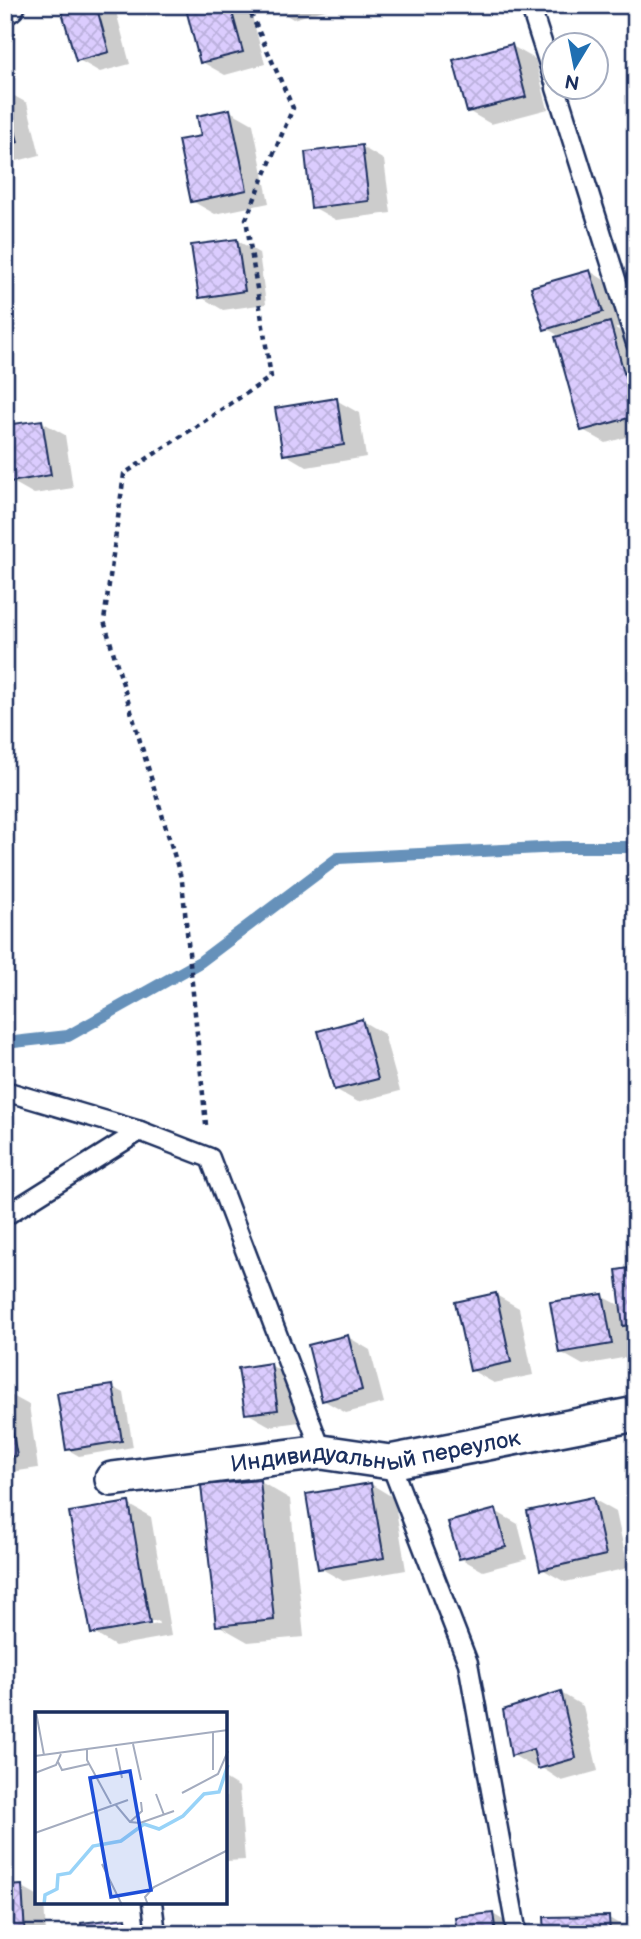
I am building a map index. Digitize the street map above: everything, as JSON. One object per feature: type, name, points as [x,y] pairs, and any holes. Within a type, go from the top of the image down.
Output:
[{"type":"street","name":"Индивидуальный переулок","points":[[112,1479],[322,1452],[390,1462],[636,1414]]},
{"type":"lane","points":[[530,5],[540,36]]},
{"type":"lane","points":[[560,102],[636,343]]},
{"type":"lane","points":[[5,1091],[139,1130],[210,1158],[322,1452]]},
{"type":"lane","points":[[5,1216],[139,1130]]},
{"type":"lane","points":[[390,1462],[468,1662],[517,1934]]},
{"type":"lane","points":[[152,1904],[156,1934]]},
{"type":"path","points":[[210,1158],[182,881],[104,621],[124,474],[271,377],[246,219],[293,108],[247,5]]},
{"type":"building","points":[[60,5],[96,5],[109,52],[76,61]]},
{"type":"building","points":[[185,5],[230,5],[243,52],[200,63]]},
{"type":"building","points":[[512,44],[526,97],[467,112],[453,60]]},
{"type":"building","points":[[5,92],[18,142],[5,146]]},
{"type":"building","points":[[230,109],[247,190],[191,202],[178,140],[201,136],[197,116]]},
{"type":"building","points":[[362,145],[369,201],[311,208],[305,152]]},
{"type":"building","points":[[237,239],[245,291],[199,298],[191,245]]},
{"type":"building","points":[[590,270],[603,312],[544,330],[531,287]]},
{"type":"building","points":[[610,322],[636,416],[581,431],[555,337]]},
{"type":"building","points":[[337,398],[344,445],[283,455],[275,408]]},
{"type":"building","points":[[42,420],[51,475],[10,482],[5,453],[5,425]]},
{"type":"building","points":[[362,1019],[378,1079],[334,1090],[318,1031]]},
{"type":"building","points":[[636,1267],[636,1324],[623,1326],[616,1270]]},
{"type":"building","points":[[496,1293],[511,1362],[470,1371],[455,1302]]},
{"type":"building","points":[[603,1294],[612,1344],[559,1353],[550,1302]]},
{"type":"building","points":[[348,1335],[362,1390],[322,1401],[308,1345]]},
{"type":"building","points":[[271,1363],[278,1410],[245,1414],[238,1368]]},
{"type":"building","points":[[113,1385],[122,1441],[66,1450],[57,1393]]},
{"type":"building","points":[[5,1390],[17,1456],[5,1457]]},
{"type":"building","points":[[260,1480],[274,1620],[216,1626],[201,1485]]},
{"type":"building","points":[[371,1483],[384,1558],[318,1569],[306,1494]]},
{"type":"building","points":[[593,1497],[606,1555],[540,1570],[527,1511]]},
{"type":"building","points":[[129,1502],[150,1624],[91,1634],[69,1512]]},
{"type":"building","points":[[496,1509],[506,1547],[459,1559],[448,1522]]},
{"type":"building","points":[[561,1691],[576,1758],[538,1769],[533,1749],[511,1756],[503,1710]]},
{"type":"building","points":[[22,1885],[25,1934],[5,1934],[5,1886]]},
{"type":"building","points":[[493,1913],[496,1934],[457,1934],[455,1917]]},
{"type":"building","points":[[609,1916],[610,1934],[545,1934],[544,1917]]},
{"type":"building","points":[[126,1918],[128,1934],[82,1934],[81,1923]]},
{"type":"building","points":[[362,1927],[363,1934],[320,1934]]},
{"type":"waterway","points":[[5,1043],[68,1036],[200,962],[338,858],[562,847],[636,847]]}]
